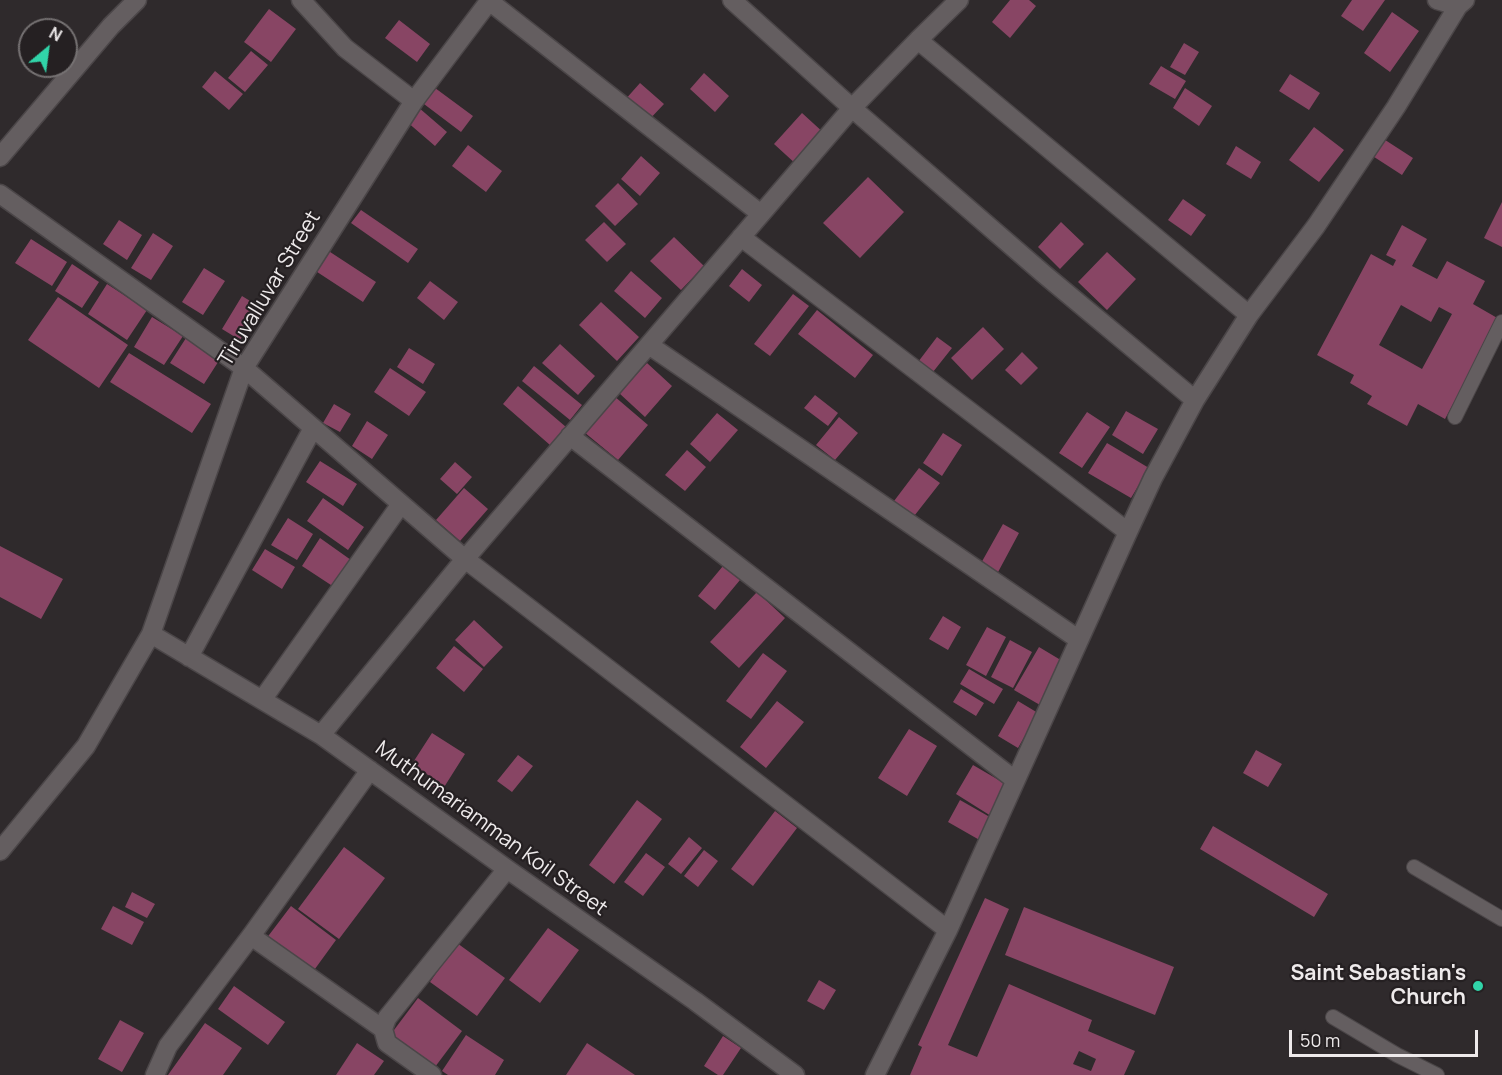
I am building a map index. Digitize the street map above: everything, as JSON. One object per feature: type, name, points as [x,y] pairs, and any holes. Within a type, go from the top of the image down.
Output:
[{"type":"street","points":[[0,155],[111,26],[137,0]]},
{"type":"street","points":[[301,0],[345,48],[414,101]]},
{"type":"street","points":[[732,0],[852,108],[1045,275],[1195,400]]},
{"type":"street","points":[[321,735],[465,559],[852,108],[960,0]]},
{"type":"street","points":[[874,1075],[948,930],[1078,639],[1154,478],[1195,400],[1249,315],[1316,226],[1462,3],[1437,0]]},
{"type":"street","points":[[489,1],[761,214]]},
{"type":"street","name":"Tiruvalluvar Street","points":[[0,851],[86,746],[151,634],[244,368],[414,101],[489,1]]},
{"type":"street","points":[[918,40],[1249,315]]},
{"type":"street","points":[[0,194],[244,368],[465,559],[948,930]]},
{"type":"street","points":[[741,237],[1128,532]]},
{"type":"street","points":[[649,345],[1078,639]]},
{"type":"street","points":[[189,657],[313,428]]},
{"type":"street","points":[[570,436],[1015,780]]},
{"type":"street","points":[[262,700],[401,504]]},
{"type":"street","name":"Muthumariamman Koil Street","points":[[151,634],[321,735],[695,1001],[795,1075]]},
{"type":"street","points":[[155,1075],[168,1046],[251,936],[370,770]]},
{"type":"street","points":[[432,1075],[387,1043],[383,1029],[387,1018],[507,869]]},
{"type":"street","points":[[251,936],[383,1029]]},
{"type":"lane","points":[[1455,417],[1502,322]]},
{"type":"lane","points":[[1414,867],[1502,919]]},
{"type":"lane","points":[[1333,1017],[1397,1055],[1437,1075]]},
{"type":"building","points":[[1010,0],[1029,0],[1036,6],[1010,38],[992,22]]},
{"type":"building","points":[[1352,0],[1385,0],[1363,31],[1341,16]]},
{"type":"building","points":[[269,9],[296,29],[271,62],[244,42]]},
{"type":"building","points":[[1392,12],[1419,31],[1390,72],[1364,53]]},
{"type":"building","points":[[399,20],[430,44],[417,62],[385,38]]},
{"type":"building","points":[[1184,43],[1199,52],[1185,75],[1170,67]]},
{"type":"building","points":[[251,51],[268,65],[245,92],[228,78]]},
{"type":"building","points":[[1161,66],[1186,81],[1175,99],[1149,84]]},
{"type":"building","points":[[215,71],[243,94],[229,110],[202,87]]},
{"type":"building","points":[[704,73],[729,96],[715,112],[690,89]]},
{"type":"building","points":[[1290,74],[1320,93],[1309,110],[1279,91]]},
{"type":"building","points":[[640,83],[664,104],[647,122],[624,101]]},
{"type":"building","points":[[431,85],[473,116],[461,132],[420,101]]},
{"type":"building","points":[[1185,88],[1212,106],[1199,126],[1173,108]]},
{"type":"building","points":[[418,107],[447,132],[435,146],[406,121]]},
{"type":"building","points":[[802,113],[825,134],[797,165],[774,144]]},
{"type":"building","points":[[1314,127],[1344,150],[1319,182],[1289,160]]},
{"type":"building","points":[[1379,136],[1413,158],[1402,175],[1368,153]]},
{"type":"building","points":[[468,145],[502,171],[486,192],[452,166]]},
{"type":"building","points":[[1236,146],[1261,162],[1251,179],[1226,164]]},
{"type":"building","points":[[641,156],[660,173],[640,196],[621,179]]},
{"type":"building","points":[[868,177],[904,212],[860,258],[823,223]]},
{"type":"building","points":[[618,183],[638,204],[615,226],[595,206]]},
{"type":"building","points":[[1183,199],[1206,215],[1191,236],[1168,220]]},
{"type":"building","points":[[1502,202],[1502,247],[1484,238]]},
{"type":"building","points":[[361,210],[418,249],[408,263],[351,223]]},
{"type":"building","points":[[119,220],[142,235],[127,260],[103,244]]},
{"type":"building","points":[[604,222],[626,244],[607,262],[585,240]]},
{"type":"building","points":[[1061,222],[1084,244],[1060,269],[1038,247]]},
{"type":"building","points":[[1402,225],[1427,239],[1412,266],[1437,279],[1447,261],[1485,281],[1473,304],[1499,319],[1445,419],[1418,404],[1407,426],[1367,404],[1372,396],[1350,383],[1354,375],[1317,355],[1371,254],[1393,266],[1396,260],[1386,255]],"holes":[[[1401,305],[1431,322],[1439,307],[1452,314],[1422,369],[1379,345]]]},
{"type":"building","points":[[153,233],[173,246],[151,280],[131,268]]},
{"type":"building","points":[[674,237],[704,266],[681,290],[650,261]]},
{"type":"building","points":[[31,239],[67,262],[52,286],[15,263]]},
{"type":"building","points":[[324,248],[376,282],[363,302],[311,268]]},
{"type":"building","points":[[1107,252],[1136,279],[1107,310],[1078,282]]},
{"type":"building","points":[[72,264],[99,282],[82,308],[55,291]]},
{"type":"building","points":[[204,268],[225,281],[203,315],[182,302]]},
{"type":"building","points":[[742,269],[762,285],[749,302],[729,286]]},
{"type":"building","points":[[631,271],[662,298],[645,318],[614,291]]},
{"type":"building","points":[[430,281],[458,302],[444,320],[417,298]]},
{"type":"building","points":[[107,284],[147,310],[127,340],[88,314]]},
{"type":"building","points":[[793,294],[809,306],[770,356],[754,344]]},
{"type":"building","points":[[242,296],[260,307],[240,340],[222,329]]},
{"type":"building","points":[[58,297],[128,345],[99,388],[28,340]]},
{"type":"building","points":[[601,302],[639,337],[617,361],[579,325]]},
{"type":"building","points":[[817,310],[873,355],[855,378],[798,334]]},
{"type":"building","points":[[152,317],[183,336],[164,365],[134,347]]},
{"type":"building","points":[[983,327],[1004,349],[972,380],[951,358]]},
{"type":"building","points":[[937,337],[952,348],[929,377],[915,366]]},
{"type":"building","points":[[186,338],[220,359],[204,384],[170,363]]},
{"type":"building","points":[[560,344],[595,376],[578,395],[542,363]]},
{"type":"building","points":[[409,348],[435,364],[423,384],[397,367]]},
{"type":"building","points":[[1022,352],[1038,368],[1021,385],[1005,370]]},
{"type":"building","points":[[129,353],[211,404],[192,433],[110,382]]},
{"type":"building","points":[[647,363],[672,386],[645,417],[619,393]]},
{"type":"building","points":[[534,366],[582,405],[570,420],[522,381]]},
{"type":"building","points":[[390,368],[426,392],[409,416],[374,392]]},
{"type":"building","points":[[518,386],[566,427],[550,445],[503,404]]},
{"type":"building","points":[[815,395],[838,413],[828,426],[804,408]]},
{"type":"building","points":[[614,396],[648,425],[618,460],[584,432]]},
{"type":"building","points":[[334,404],[351,414],[340,432],[323,423]]},
{"type":"building","points":[[1126,411],[1158,429],[1143,454],[1112,435]]},
{"type":"building","points":[[1087,412],[1110,427],[1082,468],[1059,453]]},
{"type":"building","points":[[717,413],[738,430],[710,462],[690,444]]},
{"type":"building","points":[[839,417],[858,433],[835,460],[816,445]]},
{"type":"building","points":[[367,421],[388,435],[372,459],[352,446]]},
{"type":"building","points":[[943,433],[962,445],[942,476],[923,463]]},
{"type":"building","points":[[1107,443],[1149,468],[1131,498],[1088,473]]},
{"type":"building","points":[[687,450],[706,467],[685,491],[665,475]]},
{"type":"building","points":[[320,461],[357,484],[343,506],[306,482]]},
{"type":"building","points":[[455,462],[472,477],[457,494],[440,479]]},
{"type":"building","points":[[919,468],[940,483],[911,520],[891,505]]},
{"type":"building","points":[[464,488],[488,509],[460,541],[436,520]]},
{"type":"building","points":[[323,498],[364,527],[348,550],[307,521]]},
{"type":"building","points":[[288,518],[313,534],[297,560],[271,545]]},
{"type":"building","points":[[1003,524],[1019,533],[997,574],[980,565]]},
{"type":"building","points":[[320,538],[351,560],[334,587],[302,566]]},
{"type":"building","points":[[0,546],[63,579],[41,619],[0,597]]},
{"type":"building","points":[[265,549],[295,567],[282,589],[252,570]]},
{"type":"building","points":[[723,566],[740,580],[715,610],[698,596]]},
{"type":"building","points":[[757,592],[785,618],[739,668],[710,642]]},
{"type":"building","points":[[943,616],[961,627],[948,650],[929,639]]},
{"type":"building","points":[[474,620],[503,647],[484,667],[455,640]]},
{"type":"building","points":[[987,627],[1006,637],[986,676],[966,665]]},
{"type":"building","points":[[1010,640],[1032,652],[1013,688],[991,677]]},
{"type":"building","points":[[454,646],[483,669],[464,692],[436,668]]},
{"type":"building","points":[[1039,647],[1064,662],[1040,705],[1014,690]]},
{"type":"building","points":[[763,653],[787,671],[751,719],[726,701]]},
{"type":"building","points":[[969,669],[1003,689],[994,704],[960,684]]},
{"type":"building","points":[[961,689],[984,703],[976,716],[953,702]]},
{"type":"building","points":[[777,701],[804,722],[766,768],[740,747]]},
{"type":"building","points":[[1018,701],[1038,713],[1018,748],[998,736]]},
{"type":"building","points":[[909,729],[937,746],[907,796],[878,778]]},
{"type":"building","points":[[432,733],[465,754],[441,792],[427,782],[431,777],[412,764]]},
{"type":"building","points":[[1256,750],[1282,764],[1268,787],[1243,773]]},
{"type":"building","points":[[518,755],[533,766],[512,792],[497,781]]},
{"type":"building","points":[[973,765],[1009,786],[991,816],[956,794]]},
{"type":"building","points":[[637,800],[662,819],[614,884],[589,865]]},
{"type":"building","points":[[960,800],[995,820],[983,842],[948,822]]},
{"type":"building","points":[[775,811],[797,828],[753,886],[731,869]]},
{"type":"building","points":[[1213,826],[1328,894],[1314,917],[1200,849]]},
{"type":"building","points":[[689,837],[702,848],[681,874],[668,864]]},
{"type":"building","points":[[344,847],[385,878],[339,939],[298,909]]},
{"type":"building","points":[[704,850],[718,861],[698,887],[684,876]]},
{"type":"building","points":[[646,853],[665,867],[643,896],[624,882]]},
{"type":"building","points":[[132,892],[155,904],[147,918],[125,907]]},
{"type":"building","points":[[985,898],[1009,909],[948,1045],[977,1057],[1009,984],[1092,1020],[1088,1031],[1135,1051],[1124,1075],[910,1075],[922,1047],[918,1045]],"holes":[[[1079,1051],[1096,1059],[1091,1071],[1073,1064]]]},
{"type":"building","points":[[113,906],[144,922],[132,945],[101,929]]},
{"type":"building","points":[[291,906],[336,940],[312,973],[266,939]]},
{"type":"building","points":[[1024,907],[1174,967],[1155,1015],[1005,955]]},
{"type":"building","points":[[548,928],[579,950],[540,1003],[509,980]]},
{"type":"building","points":[[457,943],[505,978],[477,1016],[430,982]]},
{"type":"building","points":[[819,980],[836,990],[824,1010],[807,1001]]},
{"type":"building","points":[[234,986],[285,1022],[268,1045],[218,1009]]},
{"type":"building","points":[[418,998],[462,1031],[435,1067],[391,1034]]},
{"type":"building","points":[[120,1020],[144,1033],[122,1072],[98,1059]]},
{"type":"building","points":[[205,1023],[242,1048],[223,1075],[168,1075]]},
{"type":"building","points":[[466,1035],[504,1060],[495,1075],[448,1075],[442,1071]]},
{"type":"building","points":[[723,1036],[741,1048],[723,1075],[718,1075],[704,1066]]},
{"type":"building","points":[[357,1043],[384,1061],[374,1075],[336,1075]]},
{"type":"building","points":[[587,1043],[635,1075],[566,1075]]},
{"type":"place","name":"Saint Sebastian's Church","points":[[1478,986]]}]
